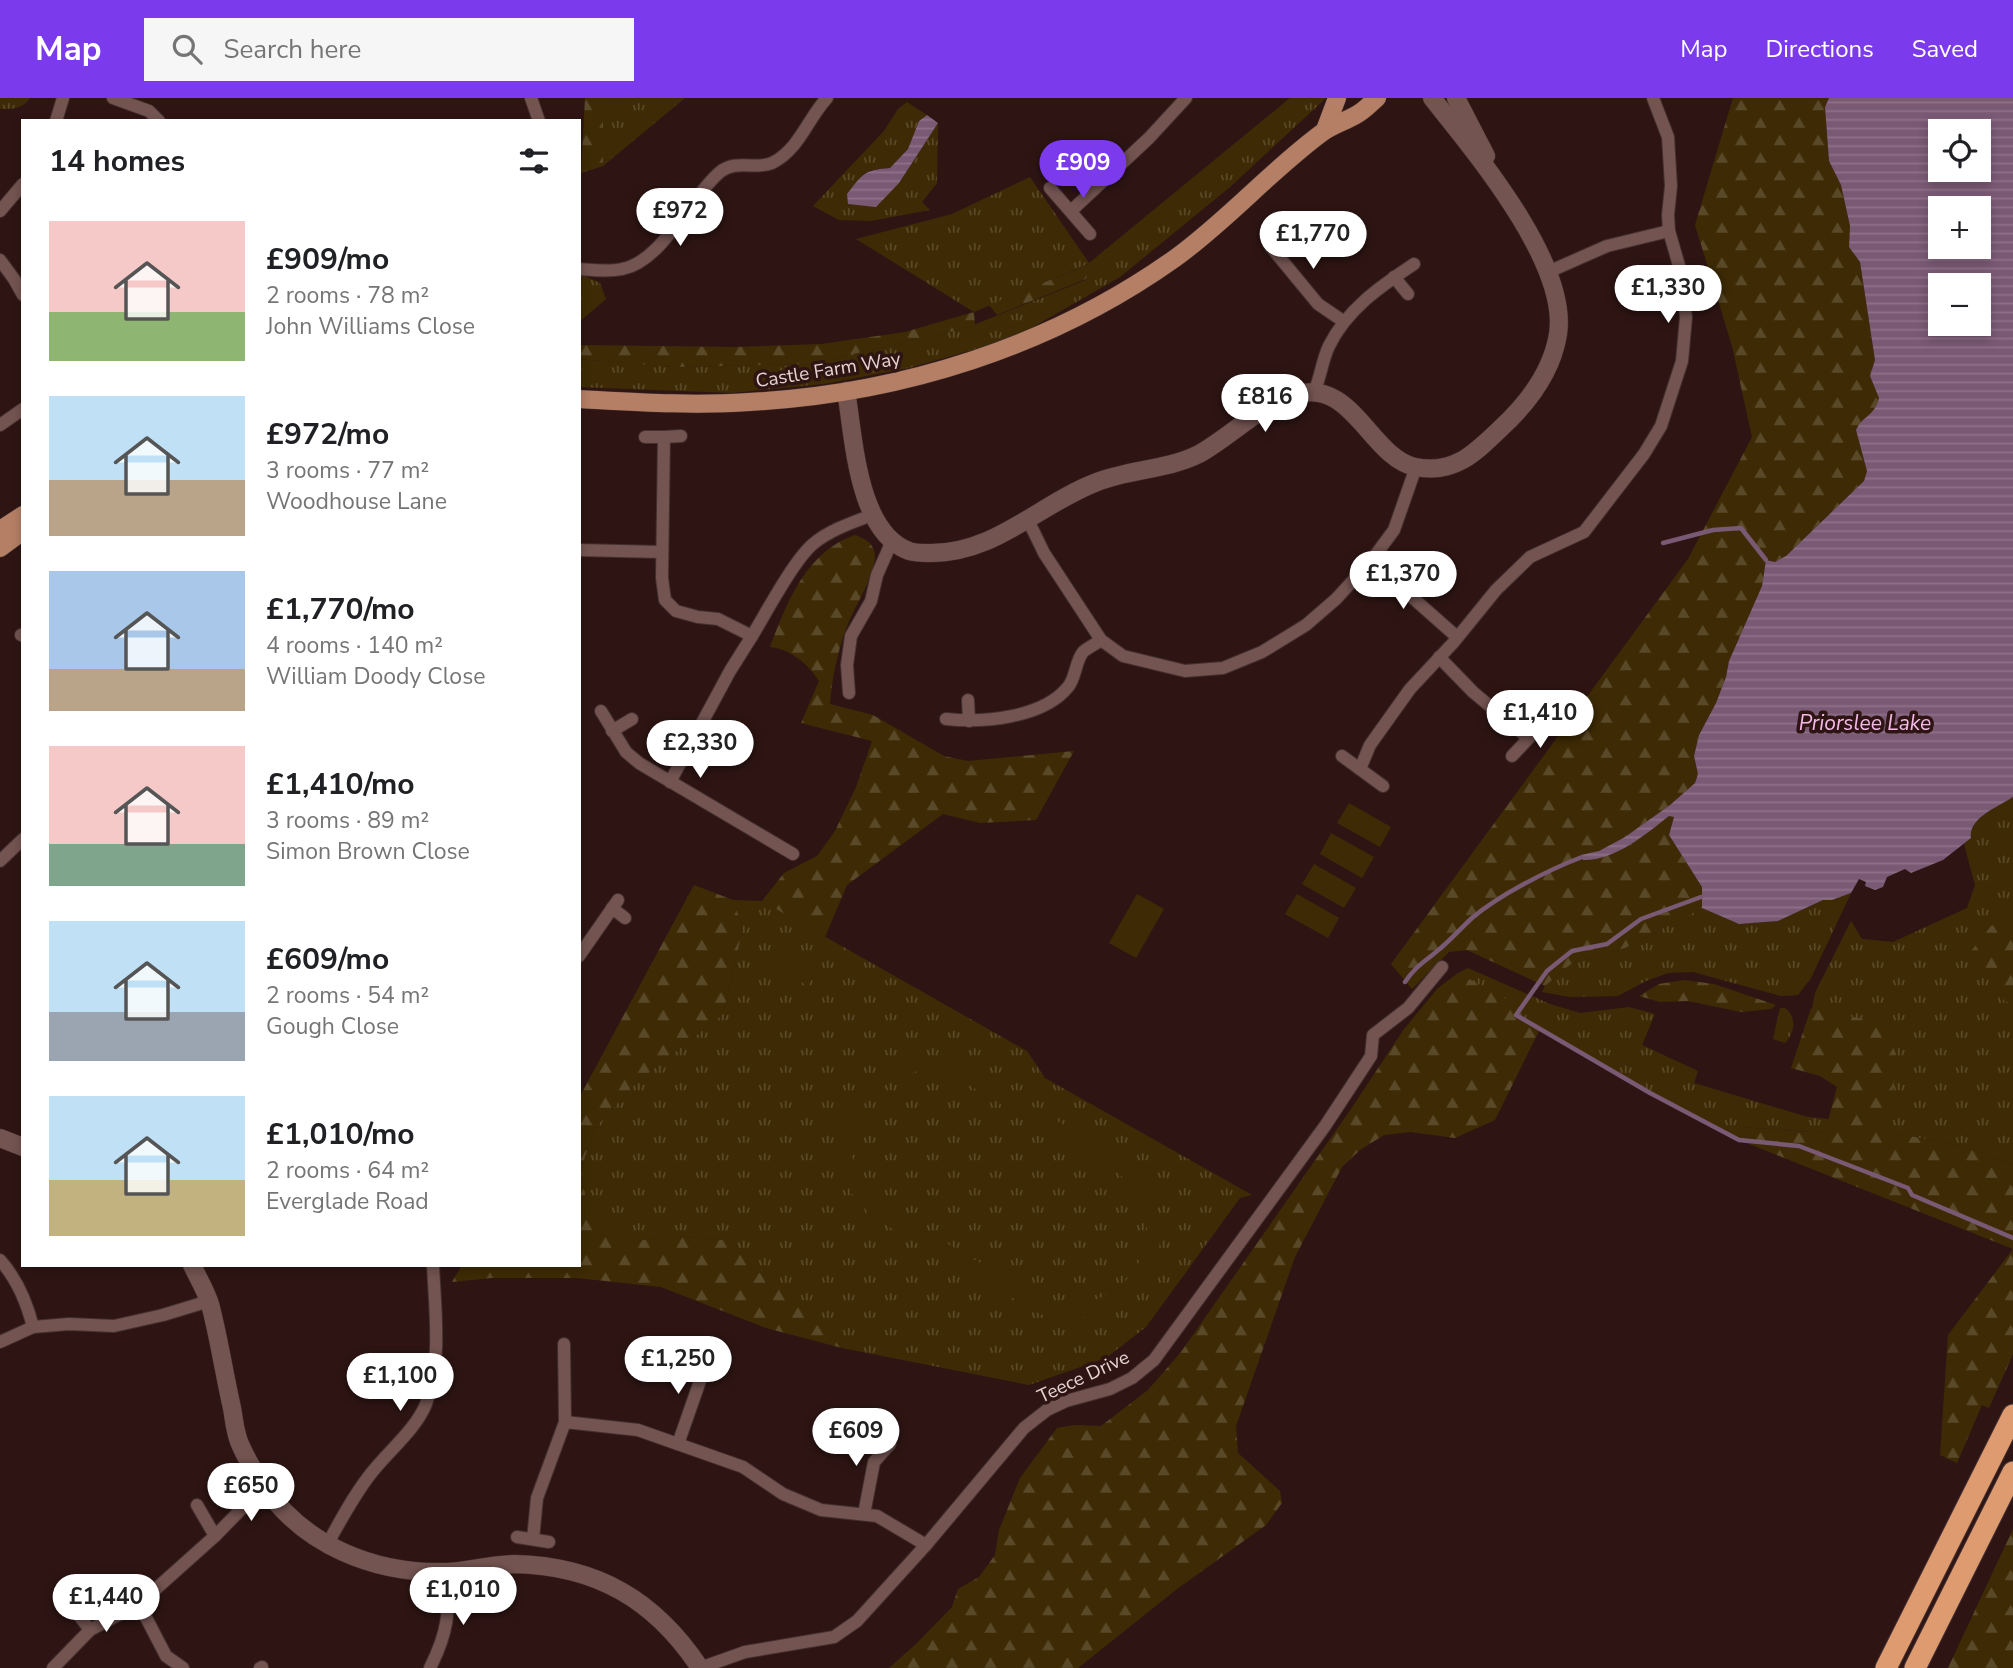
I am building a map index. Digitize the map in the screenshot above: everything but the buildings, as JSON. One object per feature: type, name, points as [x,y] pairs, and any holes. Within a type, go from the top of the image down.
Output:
[{"type":"highway","points":[[1886,1668],[2013,1415]]},
{"type":"highway","points":[[1915,1668],[2013,1472]]},
{"type":"main road","points":[[1328,123],[1337,98]]},
{"type":"main road","points":[[1328,123],[1352,98]]},
{"type":"main road","name":"Castle Farm Way","points":[[581,399],[749,402],[878,386],[981,358],[1040,334],[1098,305],[1175,258],[1328,123],[1359,114],[1377,98]]},
{"type":"main road","points":[[0,530],[21,515]]},
{"type":"main road","points":[[0,548],[21,532]]},
{"type":"street","points":[[57,119],[62,98]]},
{"type":"street","points":[[113,98],[149,111],[157,119]]},
{"type":"street","points":[[531,98],[537,119]]},
{"type":"street","points":[[581,269],[625,269],[636,263],[669,236],[707,184],[723,169],[737,164],[764,166],[775,161],[806,131],[827,98]]},
{"type":"street","points":[[1071,211],[1149,138],[1186,98]]},
{"type":"street","points":[[1432,98],[1502,187]]},
{"type":"street","points":[[846,391],[859,472],[872,515],[883,533],[911,552],[946,554],[996,539],[1085,486],[1165,466],[1198,454],[1295,394],[1314,392],[1339,402],[1354,413],[1399,461],[1416,467],[1438,468],[1460,464],[1507,422],[1546,376],[1558,334],[1555,294],[1548,272],[1456,98]]},
{"type":"street","points":[[1360,769],[1370,745],[1392,712],[1496,590],[1530,557],[1584,532],[1644,454],[1661,426],[1682,361],[1686,317],[1680,269],[1669,231],[1671,160],[1668,138],[1653,98]]},
{"type":"street","points":[[0,211],[21,186]]},
{"type":"street","points":[[1050,188],[1090,234]]},
{"type":"street","points":[[1274,223],[1271,247],[1318,304],[1343,321]]},
{"type":"street","points":[[1548,272],[1607,246],[1669,231]]},
{"type":"street","points":[[0,260],[21,291]]},
{"type":"street","points":[[1314,392],[1322,375],[1327,349],[1343,321],[1376,289],[1414,264]]},
{"type":"street","points":[[1394,277],[1408,294]]},
{"type":"street","points":[[0,425],[21,411]]},
{"type":"street","points":[[645,437],[681,436]]},
{"type":"street","points":[[664,437],[661,552],[665,600],[676,611],[718,619],[752,636]]},
{"type":"street","points":[[1028,520],[1044,553],[1101,640],[1123,656],[1143,662],[1185,671],[1223,668],[1262,652],[1306,625],[1336,599],[1371,561],[1394,530],[1416,467]]},
{"type":"street","points":[[670,782],[730,671],[811,545],[832,531],[872,515]]},
{"type":"street","points":[[849,694],[847,665],[851,636],[871,601],[877,575],[892,541]]},
{"type":"street","points":[[581,550],[661,552]]},
{"type":"street","points":[[1371,561],[1457,637]]},
{"type":"street","points":[[946,719],[969,721],[1000,718],[1032,710],[1055,700],[1070,686],[1083,653],[1101,640]]},
{"type":"street","points":[[1439,657],[1473,692],[1528,738]]},
{"type":"street","points":[[968,701],[969,721]]},
{"type":"street","points":[[601,710],[626,752],[639,764],[793,853]]},
{"type":"street","points":[[612,731],[632,719]]},
{"type":"street","points":[[1512,756],[1544,722]]},
{"type":"street","points":[[1342,756],[1382,786]]},
{"type":"street","points":[[1,858],[21,841]]},
{"type":"street","points":[[581,953],[615,904],[625,918]]},
{"type":"street","name":"Teece Drive","points":[[700,1668],[745,1652],[834,1637],[858,1621],[1024,1428],[1048,1410],[1066,1401],[1110,1389],[1132,1378],[1154,1360],[1325,1126],[1371,1056],[1373,1035],[1408,1008],[1442,967]]},
{"type":"street","points":[[0,1139],[21,1146]]},
{"type":"street","points":[[0,1260],[18,1286],[33,1327]]},
{"type":"street","points":[[193,1267],[209,1301],[239,1442],[264,1486],[298,1526],[327,1545],[360,1560],[400,1570],[447,1572],[513,1564],[551,1568],[596,1578],[635,1599],[658,1617],[682,1642],[700,1668]]},
{"type":"street","points":[[327,1545],[370,1475],[400,1442],[425,1406],[432,1380],[436,1332],[433,1267]]},
{"type":"street","points":[[0,1342],[33,1327],[69,1324],[114,1326],[209,1301]]},
{"type":"street","points":[[533,1539],[537,1499],[565,1422],[564,1344]]},
{"type":"street","points":[[678,1444],[708,1359]]},
{"type":"street","points":[[391,1367],[432,1380]]},
{"type":"street","points":[[565,1422],[638,1430],[743,1468],[783,1494],[821,1510],[877,1516],[926,1545]]},
{"type":"street","points":[[864,1514],[874,1462],[890,1444]]},
{"type":"street","points":[[53,1668],[90,1630],[139,1604],[215,1536],[264,1486]]},
{"type":"street","points":[[197,1505],[215,1536]]},
{"type":"street","points":[[517,1537],[549,1542]]},
{"type":"street","points":[[430,1668],[446,1630],[449,1614],[447,1572]]},
{"type":"street","points":[[62,1593],[90,1630]]},
{"type":"street","points":[[139,1604],[166,1656],[183,1668]]},
{"type":"green space","points":[[0,98],[30,98],[21,106],[0,109]]},
{"type":"green space","points":[[585,98],[620,98],[603,106],[603,166],[581,173]]},
{"type":"green space","points":[[620,98],[685,98],[603,166],[603,106]]},
{"type":"green space","points":[[1290,98],[1326,98],[1230,187],[1120,277],[1014,338],[909,368],[824,384],[732,393],[581,387],[581,359],[675,367],[810,364],[966,328],[1086,280],[1088,264],[974,312],[856,239],[952,214],[1030,177],[1089,263]]},
{"type":"green space","points":[[1733,98],[1829,98],[1825,107],[1829,161],[1841,185],[1850,226],[1849,247],[1860,262],[1875,360],[1870,376],[1879,398],[1874,409],[1856,430],[1867,471],[1864,481],[1786,556],[1775,562],[1766,560],[1762,586],[1729,661],[1716,703],[1699,735],[1694,756],[1698,774],[1695,783],[1670,805],[1625,837],[1599,851],[1593,860],[1617,851],[1669,816],[1674,817],[1669,835],[1702,887],[1702,908],[1625,948],[1571,964],[1545,986],[1467,950],[1449,952],[1412,989],[1391,964],[1688,559],[1752,437],[1732,346],[1695,225]]},
{"type":"green space","points":[[907,102],[927,115],[919,121],[908,149],[890,168],[870,171],[856,183],[899,183],[938,123],[937,183],[922,202],[930,210],[871,221],[839,220],[813,206],[884,131],[898,109]]},
{"type":"green space","points":[[1089,264],[1086,279],[997,315],[989,305]]},
{"type":"green space","points":[[581,277],[600,283],[606,299],[581,320]]},
{"type":"green space","points":[[974,312],[975,325],[966,328],[810,364],[675,367],[581,359],[581,345],[734,347],[821,344],[905,332]]},
{"type":"green space","points":[[855,535],[863,538],[873,549],[874,565],[843,638],[835,666],[830,704],[873,715],[944,756],[968,761],[1074,751],[1036,820],[980,823],[943,814],[847,885],[825,937],[762,901],[784,873],[817,856],[835,831],[856,787],[872,741],[801,723],[819,681],[798,658],[770,647],[800,580],[823,553]]},
{"type":"green space","points":[[2013,797],[2013,1165],[1967,1147],[1884,1131],[1886,1117],[1812,1008],[1815,993],[1851,921],[1862,939],[1893,942],[1967,908],[1975,885],[1964,844],[1971,838],[1971,831],[1979,819]]},
{"type":"green space","points":[[1349,803],[1391,827],[1380,847],[1337,823]]},
{"type":"green space","points":[[1331,833],[1374,857],[1362,878],[1320,854]]},
{"type":"green space","points":[[1314,864],[1356,888],[1344,908],[1302,884]]},
{"type":"green space","points":[[694,885],[733,900],[743,928],[723,1014],[636,1083],[594,1129],[581,1170],[581,1094]]},
{"type":"green space","points":[[1851,893],[1811,978],[1798,995],[1781,996],[1693,972],[1668,973],[1618,996],[1570,997],[1542,992],[1545,986],[1571,964],[1625,948],[1702,908],[1739,924],[1778,921],[1823,900],[1832,900]]},
{"type":"green space","points":[[1137,894],[1164,909],[1136,958],[1109,943]]},
{"type":"green space","points":[[1297,894],[1339,918],[1328,938],[1285,914]]},
{"type":"green space","points":[[733,900],[762,901],[1027,1051],[1045,1078],[1252,1195],[1240,1198],[1146,1327],[1106,1358],[1029,1385],[842,1348],[812,1307],[762,1275],[725,1240],[673,1236],[630,1242],[590,1214],[581,1170],[594,1129],[636,1083],[723,1014],[743,928]]},
{"type":"green space","points":[[2013,918],[2013,1002],[2005,1002],[1972,950],[1991,926]]},
{"type":"green space","points":[[778,938],[822,963],[808,986],[765,961]]},
{"type":"green space","points":[[1468,968],[1550,1004],[1580,1013],[1629,1007],[1655,1014],[1642,1045],[1698,1071],[1694,1083],[1808,1117],[1829,1119],[1825,1133],[1742,1127],[1739,1140],[1650,1093],[1516,1015],[1521,1008],[1458,973]]},
{"type":"green space","points":[[1458,973],[1521,1007],[1516,1015],[1540,1029],[1495,1120],[1455,1138],[1411,1132],[1384,1135],[1360,1150],[1342,1167],[1295,1257],[1236,1426],[1238,1453],[1280,1491],[1282,1503],[1266,1525],[1177,1589],[1078,1668],[889,1668],[952,1607],[958,1589],[979,1577],[995,1555],[999,1530],[1020,1478],[1057,1428],[1075,1425],[1101,1426],[1148,1390],[1181,1352],[1404,1029],[1438,988]]},
{"type":"green space","points":[[1684,980],[1714,984],[1776,1005],[1771,1009],[1741,1012],[1688,1001],[1660,1002],[1639,996],[1659,984]]},
{"type":"green space","points":[[1780,1008],[1785,1008],[1793,1020],[1793,1029],[1785,1043],[1773,1039]]},
{"type":"green space","points":[[1811,1008],[1867,1020],[1893,1033],[1895,1078],[1884,1131],[1967,1147],[2013,1165],[2013,1249],[1739,1140],[1741,1127],[1825,1133],[1837,1087],[1820,1076],[1791,1068]]},
{"type":"green space","points":[[926,1056],[959,1064],[1144,1171],[1142,1176],[1156,1204],[1161,1233],[1156,1259],[1144,1282],[1124,1301],[1100,1314],[1072,1318],[1040,1314],[879,1221],[856,1199],[842,1173],[837,1147],[840,1122],[851,1098],[869,1078],[894,1064]],"holes":[[[924,1070],[962,1081],[1119,1174],[1138,1197],[1147,1222],[1145,1247],[1134,1270],[1117,1288],[1094,1300],[1066,1303],[1035,1295],[888,1209],[868,1190],[856,1169],[851,1148],[854,1126],[862,1107],[877,1090],[898,1077]]]},
{"type":"green space","points":[[581,1177],[590,1214],[630,1242],[673,1236],[725,1240],[762,1275],[812,1306],[842,1348],[766,1328],[661,1287],[577,1278],[492,1278],[452,1282],[461,1267],[581,1267]]},
{"type":"green space","points":[[2013,1249],[2013,1354],[1989,1408],[1982,1405],[1957,1463],[1940,1455],[1948,1335]]},
{"type":"green space","points":[[2013,1529],[2013,1668],[1948,1668]]},
{"type":"water","name":"Priorslee Lake","points":[[1829,98],[2013,98],[2013,797],[1979,819],[1971,831],[1971,838],[1943,860],[1911,873],[1905,869],[1887,877],[1883,887],[1875,890],[1865,886],[1866,882],[1859,879],[1851,893],[1832,900],[1823,900],[1778,921],[1739,924],[1702,908],[1702,887],[1669,835],[1674,817],[1669,816],[1618,852],[1583,860],[1581,855],[1599,851],[1625,837],[1670,805],[1695,783],[1698,774],[1694,756],[1699,735],[1716,703],[1729,661],[1762,586],[1766,560],[1775,562],[1786,556],[1864,481],[1867,471],[1856,430],[1874,409],[1879,398],[1870,376],[1875,360],[1860,262],[1849,247],[1850,226],[1841,185],[1829,161],[1825,107]]},
{"type":"water","points":[[927,115],[938,123],[899,183],[876,207],[848,204],[847,194],[861,178],[874,170],[890,168],[908,149],[919,121]]},
{"type":"waterway","points":[[1663,543],[1713,530],[1741,528],[1766,560]]},
{"type":"waterway","points":[[1405,982],[1483,909],[1524,884],[1582,857]]},
{"type":"waterway","points":[[1701,897],[1641,919],[1607,944],[1572,951],[1547,971],[1516,1015],[1650,1093],[1739,1140],[1799,1146],[1908,1188],[1912,1195],[2013,1238]]}]
